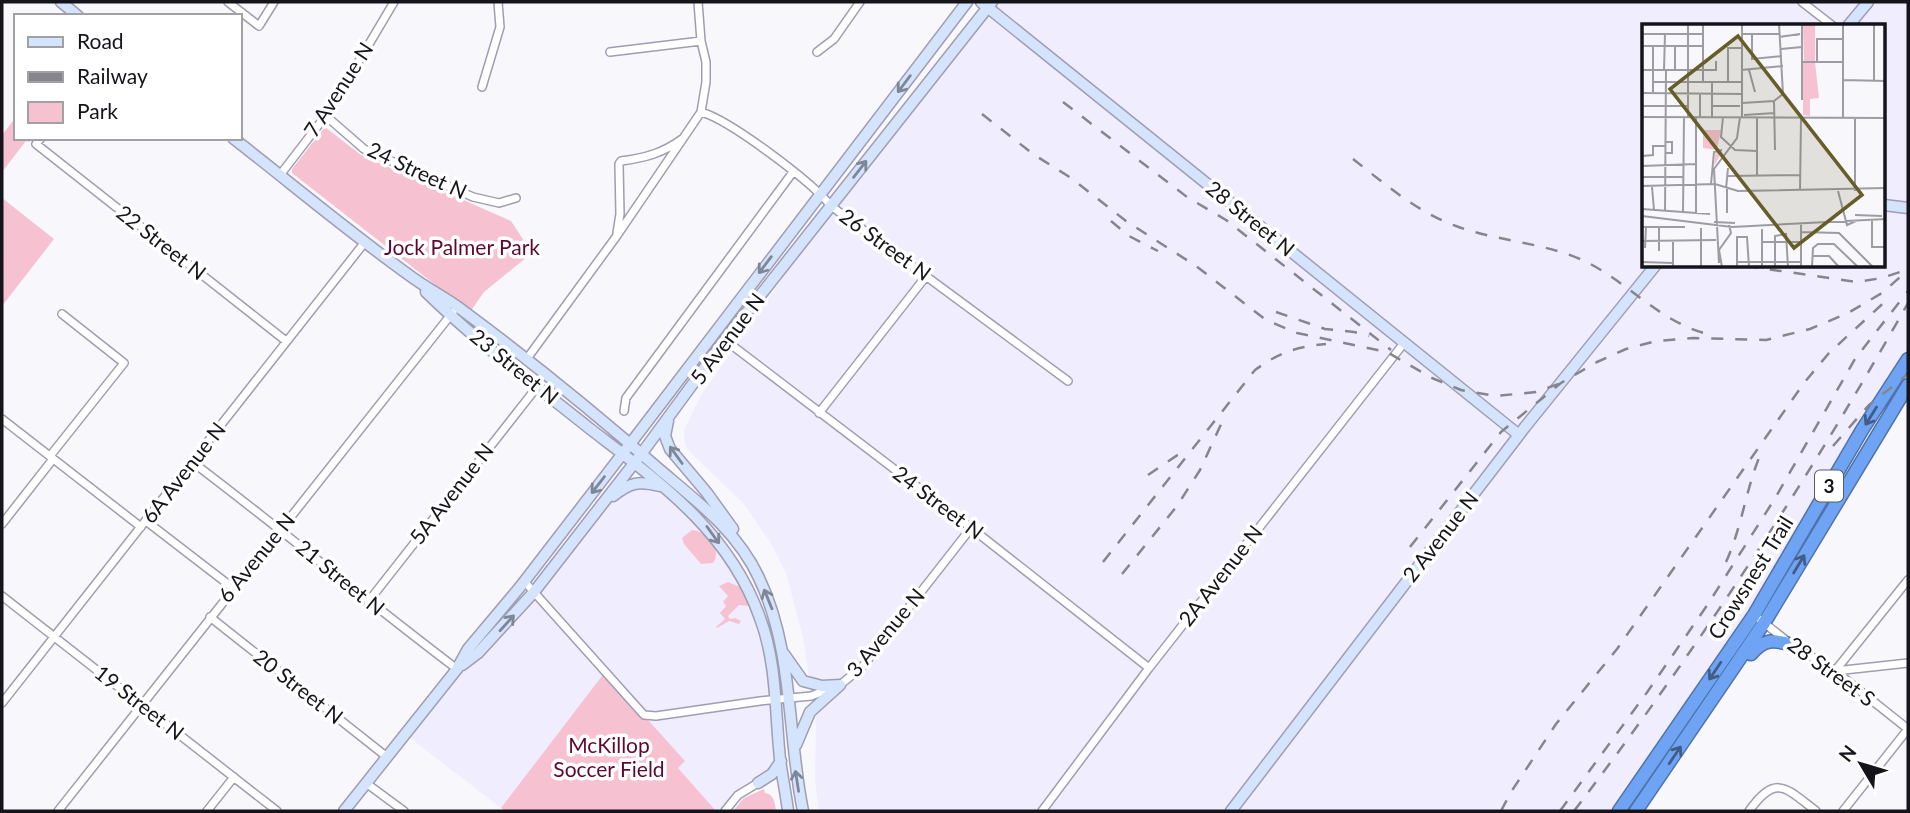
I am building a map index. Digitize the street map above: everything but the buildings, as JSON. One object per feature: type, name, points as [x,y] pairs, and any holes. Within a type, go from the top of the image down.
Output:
[{"type":"highway","name":"Crowsnest Trail","points":[[1636,811],[1735,668],[1862,430],[1908,359]]},
{"type":"highway","name":"Crowsnest Trail","points":[[1619,811],[1759,619],[1908,385]]},
{"type":"highway","points":[[1735,668],[1764,642],[1776,640],[1792,645]]},
{"type":"main road","points":[[61,2],[76,14]]},
{"type":"main road","points":[[945,30],[952,2]]},
{"type":"main road","name":"5 Avenue N","points":[[344,811],[623,454],[967,2]]},
{"type":"main road","points":[[1850,24],[1868,2]]},
{"type":"main road","name":"5 Avenue N","points":[[457,669],[478,653],[534,592],[725,340],[987,4]]},
{"type":"main road","name":"28 Street N","points":[[987,4],[1519,435]]},
{"type":"main road","name":"23 Street N","points":[[236,140],[453,311],[537,387],[623,454],[638,458]]},
{"type":"main road","points":[[1885,205],[1908,208]]},
{"type":"main road","name":"2 Avenue N","points":[[1231,811],[1519,435],[1652,268]]},
{"type":"main road","name":"23 Street N","points":[[453,311],[526,360],[630,444],[638,458]]},
{"type":"main road","points":[[669,417],[665,436],[670,449],[723,515],[768,599],[782,650],[803,811]]},
{"type":"main road","points":[[638,458],[712,515],[744,550]]},
{"type":"main road","points":[[638,458],[709,529],[745,584],[766,637],[788,811]]},
{"type":"main road","points":[[601,507],[632,484],[640,482],[665,487]]},
{"type":"main road","points":[[782,650],[803,681],[822,686],[840,685]]},
{"type":"main road","points":[[794,751],[800,730],[810,712],[840,685]]},
{"type":"main road","points":[[758,783],[772,774],[781,761]]},
{"type":"main road","points":[[758,783],[775,786],[786,794]]},
{"type":"street","points":[[228,2],[259,26],[274,2]]},
{"type":"street","name":"7 Avenue N","points":[[280,175],[326,117],[394,2]]},
{"type":"street","points":[[482,87],[500,27],[498,2]]},
{"type":"street","points":[[526,360],[616,237],[701,113],[706,72],[698,2]]},
{"type":"street","points":[[817,52],[834,39],[860,2]]},
{"type":"street","points":[[1802,2],[1830,24]]},
{"type":"street","points":[[610,52],[701,41]]},
{"type":"street","name":"26 Street N","points":[[701,113],[718,118],[793,172],[821,193],[831,206],[1068,381]]},
{"type":"street","name":"24 Street N","points":[[326,117],[364,149],[473,197],[499,203],[516,198]]},
{"type":"street","points":[[616,237],[620,214],[621,161],[666,151],[686,137]]},
{"type":"street","name":"22 Street N","points":[[39,141],[286,341]]},
{"type":"street","points":[[624,411],[626,398],[793,172]]},
{"type":"street","name":"6A Avenue N","points":[[2,703],[365,242]]},
{"type":"street","points":[[819,413],[927,275]]},
{"type":"street","name":"6 Avenue N","points":[[58,811],[453,311]]},
{"type":"street","points":[[2,524],[124,363],[62,314]]},
{"type":"street","name":"24 Street N","points":[[725,340],[1149,668]]},
{"type":"street","name":"2A Avenue N","points":[[1042,811],[1149,668],[1404,343]]},
{"type":"street","name":"5A Avenue N","points":[[368,602],[537,387]]},
{"type":"street","points":[[2,419],[51,458],[233,588]]},
{"type":"street","name":"21 Street N","points":[[191,461],[457,669]]},
{"type":"street","name":"3 Avenue N","points":[[534,592],[644,715],[656,716],[789,700],[822,693],[840,685],[863,666],[971,528]]},
{"type":"street","points":[[1835,671],[1908,580]]},
{"type":"street","points":[[524,582],[534,592]]},
{"type":"street","name":"19 Street N","points":[[2,596],[277,811]]},
{"type":"street","name":"20 Street N","points":[[210,617],[387,757]]},
{"type":"street","name":"28 Street S","points":[[1759,619],[1792,645],[1835,671],[1908,729]]},
{"type":"street","points":[[1835,671],[1908,663]]},
{"type":"street","points":[[1843,811],[1908,729]]},
{"type":"street","points":[[207,811],[234,778]]},
{"type":"street","points":[[366,783],[404,811]]},
{"type":"street","points":[[725,811],[738,795],[758,783]]},
{"type":"street","points":[[1749,811],[1763,793],[1778,788],[1791,792],[1816,811]]},
{"type":"shaded area","points":[[991,2],[1908,2],[1908,359],[1754,615],[1619,811],[819,811],[815,781],[816,726],[803,637],[786,573],[772,545],[744,504],[685,444],[684,430],[700,397],[819,226]]},
{"type":"shaded area","points":[[631,484],[665,487],[700,519],[760,617],[781,761],[742,792],[725,811],[716,811],[678,768],[685,761],[606,672],[501,808],[405,734],[478,653],[601,507]]},
{"type":"green space","points":[[14,120],[14,140],[31,140],[26,141],[2,172],[2,135]]},
{"type":"green space","name":"Jock Palmer Park","points":[[325,127],[361,155],[511,221],[532,253],[484,292],[470,312],[292,173],[292,169]]},
{"type":"green space","points":[[2,198],[54,239],[2,306]]},
{"type":"green space","points":[[692,530],[703,534],[712,542],[716,552],[713,563],[701,564],[684,544],[682,538]]},
{"type":"green space","points":[[728,582],[740,587],[750,606],[739,605],[728,616],[741,621],[739,624],[729,621],[717,628],[725,619],[720,613],[726,606],[723,602],[728,596],[719,586]]},
{"type":"green space","name":"McKillop Soccer Field","points":[[605,672],[685,761],[678,768],[716,811],[505,811],[501,808]]},
{"type":"green space","points":[[764,789],[765,793],[774,799],[776,811],[733,811],[744,798]]},
{"type":"railway","points":[[1063,102],[1187,197],[1226,220],[1391,350]]},
{"type":"railway","points":[[982,114],[1126,221],[1196,266],[1266,320],[1297,333],[1387,352],[1432,378],[1461,390],[1496,396],[1536,392],[1561,383]]},
{"type":"railway","points":[[1353,159],[1402,197],[1442,220],[1471,231],[1580,259],[1597,267],[1673,320],[1708,334]]},
{"type":"railway","points":[[1111,221],[1129,236],[1158,251]]},
{"type":"railway","points":[[1760,268],[1857,282],[1903,271]]},
{"type":"railway","points":[[1410,547],[1501,432],[1561,383],[1597,362],[1626,349],[1656,341],[1693,338],[1766,340],[1810,329],[1848,313],[1882,293],[1908,270]]},
{"type":"railway","points":[[1560,811],[1708,604],[1774,500],[1855,359],[1908,291]]},
{"type":"railway","points":[[1501,811],[1556,724],[1617,649],[1804,383],[1829,353],[1890,297]]},
{"type":"railway","points":[[1574,811],[1620,750],[1750,563],[1831,434],[1908,303]]},
{"type":"railway","points":[[1276,312],[1325,329],[1369,336]]},
{"type":"railway","points":[[1103,562],[1255,370],[1289,351],[1326,344]]},
{"type":"railway","points":[[1833,446],[1869,405],[1908,374]]},
{"type":"railway","points":[[1122,574],[1177,506],[1200,470],[1223,420]]},
{"type":"railway","points":[[1148,475],[1185,450]]},
{"type":"railway","points":[[1726,562],[1761,453]]}]
